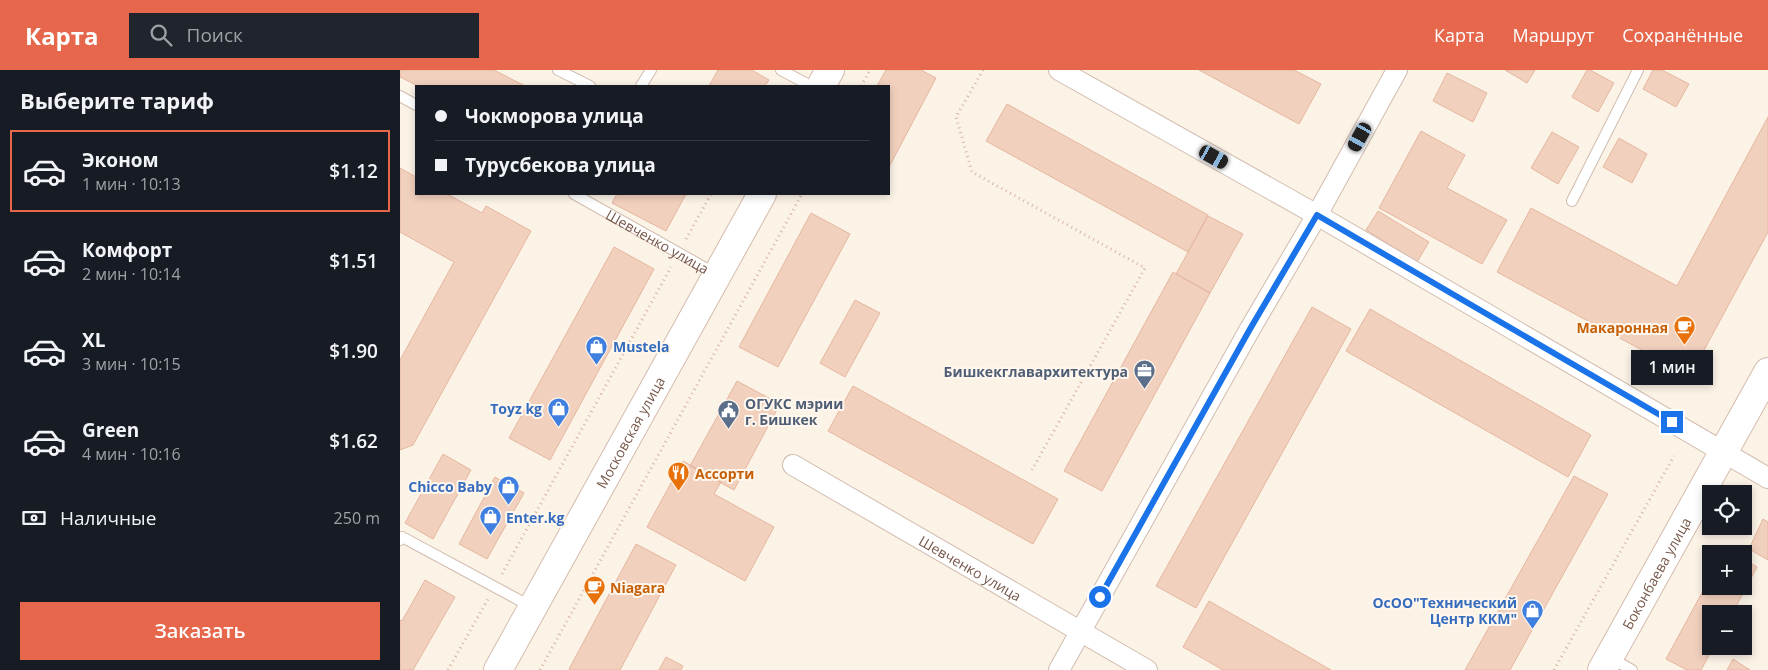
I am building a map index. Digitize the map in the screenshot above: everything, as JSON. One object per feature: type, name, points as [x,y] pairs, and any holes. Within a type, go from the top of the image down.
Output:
[{"type":"main road","points":[[822,85],[830,70]]},
{"type":"main road","name":"Московская улица","points":[[498,670],[761,195]]},
{"type":"main road","name":"Боконбаева улица","points":[[1614,666],[1768,372]]},
{"type":"street","points":[[1059,70],[1317,215],[1768,478]]},
{"type":"street","points":[[1059,670],[1397,70]]},
{"type":"street","name":"Шевченко улица","points":[[793,465],[1147,670]]},
{"type":"lane","points":[[558,70],[588,85]]},
{"type":"lane","points":[[642,85],[650,70]]},
{"type":"lane","points":[[782,70],[809,85]]},
{"type":"lane","points":[[1572,202],[1638,70]]},
{"type":"lane","points":[[400,96],[415,104]]},
{"type":"lane","name":"Шевченко улица","points":[[576,195],[717,275]]},
{"type":"lane","points":[[400,540],[402,537],[532,608]]},
{"type":"path","points":[[862,85],[870,70]]},
{"type":"path","points":[[983,70],[956,117],[972,172],[1145,268],[1032,470]]},
{"type":"path","points":[[448,670],[710,195]]},
{"type":"path","points":[[540,670],[801,195]]},
{"type":"path","points":[[1554,670],[1674,456]]},
{"type":"building","points":[[400,70],[494,70],[523,85],[416,85],[400,77]]},
{"type":"building","points":[[718,70],[752,70],[769,80],[766,85],[710,85]]},
{"type":"building","points":[[886,70],[921,70],[936,78],[890,165],[890,85],[878,85]]},
{"type":"building","points":[[1199,70],[1294,70],[1321,84],[1299,124]]},
{"type":"building","points":[[1505,70],[1535,70],[1527,83]]},
{"type":"building","points":[[1587,70],[1614,83],[1598,112],[1572,97]]},
{"type":"building","points":[[1653,70],[1662,70],[1689,84],[1676,107],[1643,89]]},
{"type":"building","points":[[1447,73],[1487,93],[1473,122],[1433,101]]},
{"type":"building","points":[[1007,104],[1208,215],[1188,252],[986,141]]},
{"type":"building","points":[[1768,117],[1768,232],[1690,376],[1497,272],[1531,208],[1677,286]]},
{"type":"building","points":[[1421,131],[1465,155],[1447,188],[1507,220],[1482,264],[1379,208]]},
{"type":"building","points":[[1552,132],[1579,147],[1558,184],[1531,168]]},
{"type":"building","points":[[1619,138],[1647,154],[1632,183],[1603,167]]},
{"type":"building","points":[[400,168],[415,176],[415,195],[449,195],[482,213],[486,206],[531,231],[413,445],[400,450],[400,360],[454,262],[400,232]]},
{"type":"building","points":[[616,195],[685,195],[666,231],[612,203]]},
{"type":"building","points":[[1378,211],[1429,242],[1417,262],[1366,230]]},
{"type":"building","points":[[811,213],[850,234],[778,367],[739,347]]},
{"type":"building","points":[[1208,216],[1243,234],[1210,293],[1176,274]]},
{"type":"building","points":[[614,247],[654,269],[550,460],[509,438]]},
{"type":"building","points":[[1173,272],[1210,293],[1102,491],[1064,471]]},
{"type":"building","points":[[855,300],[880,313],[845,377],[820,363]]},
{"type":"building","points":[[1312,307],[1351,329],[1196,608],[1156,586]]},
{"type":"building","points":[[1370,309],[1591,435],[1568,477],[1346,351]]},
{"type":"building","points":[[737,381],[780,404],[734,490],[690,466]]},
{"type":"building","points":[[853,386],[1058,499],[1033,544],[828,431]]},
{"type":"building","points":[[443,454],[471,470],[433,539],[405,523]]},
{"type":"building","points":[[683,461],[721,482],[714,494],[774,527],[745,581],[647,527]]},
{"type":"building","points":[[1574,476],[1608,494],[1510,670],[1465,670]]},
{"type":"building","points":[[495,477],[524,493],[487,559],[459,544]]},
{"type":"building","points":[[1763,519],[1768,522],[1768,560],[1752,551],[1751,545]]},
{"type":"building","points":[[636,544],[676,565],[620,670],[570,670],[569,669]]},
{"type":"building","points":[[1752,564],[1757,567],[1752,576]]},
{"type":"building","points":[[425,580],[455,597],[413,670],[400,670],[400,620],[402,621]]},
{"type":"building","points":[[1702,593],[1702,595],[1742,595],[1737,605],[1702,605],[1702,655],[1709,655],[1701,670],[1687,670],[1666,659]]},
{"type":"building","points":[[1209,601],[1331,670],[1223,670],[1183,647]]},
{"type":"building","points":[[666,657],[683,666],[681,670],[659,670]]},
{"type":"building","points":[[1733,659],[1750,670],[1727,670]]},
{"type":"place","name":"Макаронная","points":[[1684,346]]},
{"type":"place","name":"Mustela","points":[[597,365]]},
{"type":"place","name":"Бишкекглавархитектура","points":[[1144,390]]},
{"type":"place","name":"Toyz kg","points":[[558,427]]},
{"type":"place","name":"ОГУКС мэрии г. Бишкек","points":[[729,430]]},
{"type":"place","name":"Ассорти","points":[[679,492]]},
{"type":"place","name":"Chicco Baby","points":[[508,505]]},
{"type":"place","name":"Enter.kg","points":[[490,536]]},
{"type":"place","name":"Niagara","points":[[594,606]]},
{"type":"place","name":"ОсОО\"Технический Центр ККМ\"","points":[[1533,629]]},
{"type":"route","points":[[1100,597],[1250,329],[1317,215],[1672,422]]}]
